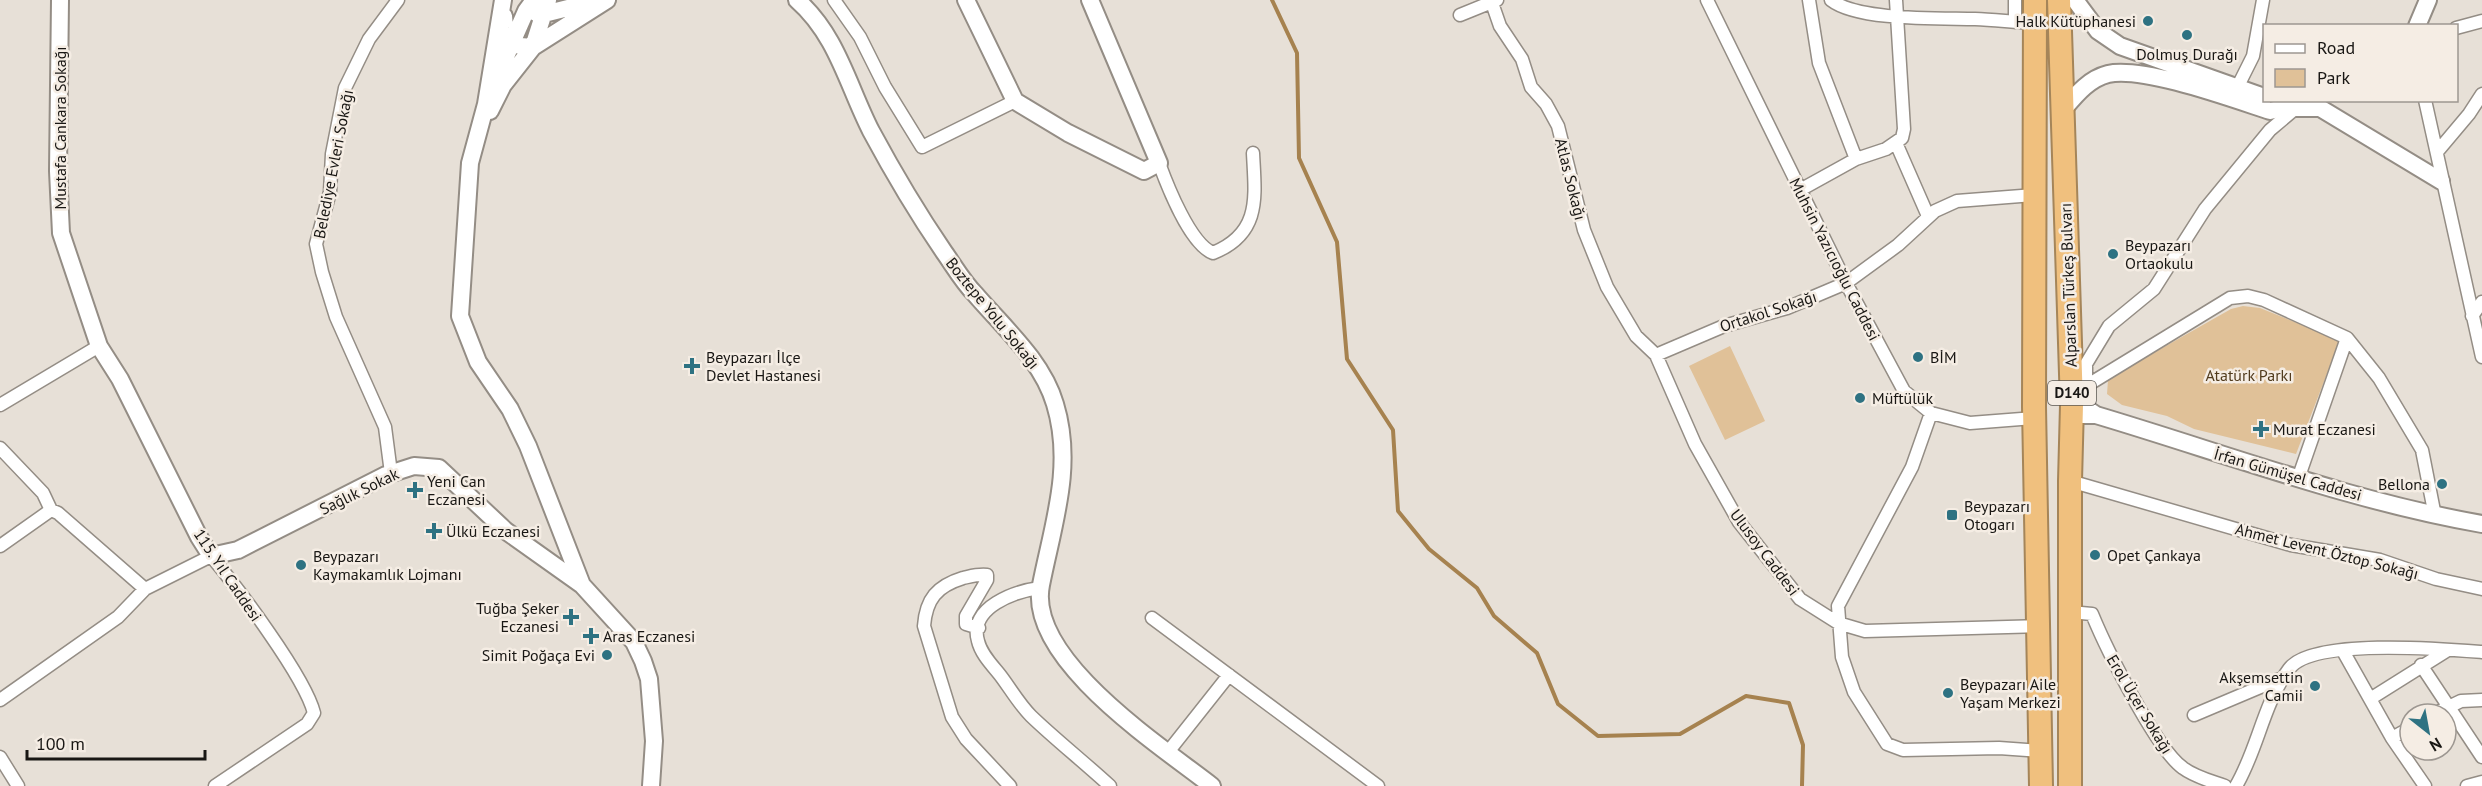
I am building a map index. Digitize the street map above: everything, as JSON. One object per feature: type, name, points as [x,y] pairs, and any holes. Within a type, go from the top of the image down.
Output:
[{"type":"highway","name":"Alparslan Türkeş Bulvarı","points":[[2035,0],[2025,23],[2035,195],[2034,409],[2041,786]]},
{"type":"highway","name":"Alparslan Türkeş Bulvarı","points":[[2059,0],[2076,400],[2070,482],[2070,786]]},
{"type":"highway","points":[[2054,386],[2065,390],[2076,400],[2065,423],[2055,427],[2044,425],[2034,409],[2040,391],[2054,386]]},
{"type":"street","name":"Mustafa Cankara Sokağı","points":[[60,0],[58,171],[61,233],[67,256]]},
{"type":"street","name":"Belediye Evleri Sokağı","points":[[391,473],[384,427],[336,318],[316,244],[330,192],[332,154],[345,88],[369,39],[398,0]]},
{"type":"street","points":[[503,0],[546,7],[599,0]]},
{"type":"street","points":[[503,0],[505,28],[512,43],[520,46],[532,46],[607,0]]},
{"type":"street","points":[[503,0],[486,104],[466,193],[466,239],[459,299],[460,315],[478,362],[499,391],[528,446],[582,585],[633,642],[643,661],[648,679],[654,741],[651,786]]},
{"type":"street","name":"Boztepe Yolu Sokağı","points":[[797,0],[831,41],[872,131],[943,251],[972,292],[1012,334],[1045,378],[1061,429],[1064,465],[1052,543],[1040,588]]},
{"type":"street","points":[[834,0],[860,37],[885,87],[922,147],[1015,101]]},
{"type":"street","points":[[966,0],[1015,101],[1068,133],[1144,171],[1159,163]]},
{"type":"street","points":[[1090,0],[1181,212],[1205,250],[1213,253],[1238,237],[1251,221],[1256,181],[1253,153]]},
{"type":"street","name":"Muhsin Yazıcıoğlu Caddesi","points":[[1707,0],[1846,284],[1904,391],[1931,413],[1970,423],[2034,409]]},
{"type":"street","points":[[1809,0],[1819,63],[1856,159]]},
{"type":"street","points":[[1831,0],[1838,5],[1860,11],[1935,20],[2025,23],[2015,0]]},
{"type":"street","points":[[1800,190],[1856,159],[1886,149],[1902,138],[1904,129],[1896,0]]},
{"type":"street","points":[[2075,0],[2098,31],[2120,46],[2263,96]]},
{"type":"street","points":[[2237,88],[2253,56],[2263,0]]},
{"type":"street","points":[[2418,24],[2428,0]]},
{"type":"street","points":[[1460,15],[1493,1]]},
{"type":"street","name":"Atlas Sokağı","points":[[1493,1],[1500,26],[1522,59],[1531,87],[1549,109],[1558,126],[1584,230],[1607,287],[1635,336],[1656,355]]},
{"type":"street","points":[[486,104],[530,6]]},
{"type":"street","points":[[478,133],[503,85],[532,46],[546,7]]},
{"type":"street","points":[[2458,28],[2482,21]]},
{"type":"street","points":[[2062,111],[2083,87],[2099,78],[2107,74],[2136,72],[2270,111],[2291,104],[2320,108],[2441,181]]},
{"type":"street","points":[[2437,152],[2469,114],[2482,94]]},
{"type":"street","points":[[2425,102],[2441,181],[2482,357]]},
{"type":"street","points":[[2076,400],[2086,364],[2109,326],[2154,289],[2211,201],[2291,104]]},
{"type":"street","points":[[1896,143],[1928,216]]},
{"type":"street","name":"Ortakol Sokağı","points":[[1656,355],[1724,326],[1788,308],[1846,284],[1898,244],[1928,216],[1957,201],[2035,195]]},
{"type":"street","name":"115. Yıl Caddesi","points":[[67,256],[99,346],[120,379],[199,537],[280,652],[310,699],[314,713],[307,724],[215,786]]},
{"type":"street","points":[[2076,400],[2230,298],[2248,296],[2264,300],[2347,338],[2379,378],[2422,450],[2435,516]]},
{"type":"street","points":[[2472,316],[2482,302]]},
{"type":"street","points":[[2298,479],[2347,338]]},
{"type":"street","points":[[0,405],[99,346]]},
{"type":"street","name":"Ulusoy Caddesi","points":[[1656,355],[1695,444],[1739,522],[1800,599],[1838,622],[1865,631],[2039,626]]},
{"type":"street","name":"İrfan Gümüşel Caddesi","points":[[2076,400],[2096,415],[2298,479],[2435,516],[2482,524]]},
{"type":"street","points":[[1931,413],[1912,467],[1838,606],[1842,657],[1854,692],[1887,744],[1903,750],[1999,748],[2040,751]]},
{"type":"street","points":[[0,448],[43,493],[51,510],[58,513],[145,589]]},
{"type":"street","name":"Sağlık Sokak","points":[[212,556],[238,550],[391,473],[414,466],[439,468],[506,531],[582,585]]},
{"type":"street","name":"Ahmet Levent Öztop Sokağı","points":[[2070,482],[2291,545],[2380,560],[2436,579],[2482,589]]},
{"type":"street","points":[[0,546],[51,510]]},
{"type":"street","points":[[0,700],[118,616],[145,589],[212,556]]},
{"type":"street","points":[[979,628],[966,624],[966,616],[987,580],[987,575],[979,574],[955,581],[940,588],[931,597],[925,612],[924,626],[952,717],[966,739],[1010,786]]},
{"type":"street","points":[[1110,786],[1029,714],[985,656],[977,639],[980,620],[1006,596],[1040,588],[1042,614],[1063,658],[1090,688],[1212,786]]},
{"type":"street","name":"Erol Üçer Sokağı","points":[[2070,612],[2092,614],[2108,651],[2157,737],[2174,761],[2194,775],[2225,786]]},
{"type":"street","points":[[1152,618],[1378,786]]},
{"type":"street","points":[[2236,786],[2244,772],[2266,710],[2284,678],[2299,659],[2318,653],[2411,647],[2482,652]]},
{"type":"street","points":[[2370,699],[2448,650]]},
{"type":"street","points":[[2343,651],[2392,738],[2425,786]]},
{"type":"street","points":[[2421,666],[2445,702]]},
{"type":"street","points":[[1168,752],[1228,675]]},
{"type":"street","points":[[2194,715],[2284,678]]},
{"type":"street","points":[[2458,702],[2482,700]]},
{"type":"street","points":[[2458,721],[2482,757]]},
{"type":"street","points":[[2392,738],[2398,735]]},
{"type":"street","points":[[0,757],[18,786]]},
{"type":"street","points":[[2467,786],[2482,782]]},
{"type":"green space","name":"Atatürk Parkı","points":[[2243,306],[2260,308],[2340,340],[2296,454],[2194,429],[2167,416],[2122,405],[2107,394],[2108,380],[2122,369],[2231,309]]},
{"type":"green space","points":[[1730,346],[1765,421],[1725,440],[1689,366]]},
{"type":"waterway","points":[[1272,0],[1297,53],[1299,158],[1337,242],[1347,359],[1393,430],[1398,511],[1429,549],[1477,588],[1494,616],[1537,653],[1558,704],[1598,736],[1680,734],[1746,696],[1789,703],[1803,745],[1802,786]]},
{"type":"place","name":"Halk Kütüphanesi","points":[[2148,21]]},
{"type":"place","name":"Dolmuş Durağı","points":[[2187,35]]},
{"type":"place","name":"Beypazarı Ortaokulu","points":[[2113,254]]},
{"type":"place","name":"BİM","points":[[1918,357]]},
{"type":"place","name":"Beypazarı İlçe Devlet Hastanesi","points":[[692,366]]},
{"type":"place","name":"Müftülük","points":[[1860,398]]},
{"type":"place","name":"Murat Eczanesi","points":[[2261,429]]},
{"type":"place","name":"Bellona","points":[[2442,484]]},
{"type":"place","name":"Yeni Can Eczanesi","points":[[415,490]]},
{"type":"place","name":"Beypazarı Otogarı","points":[[1952,515]]},
{"type":"place","name":"Ülkü Eczanesi","points":[[434,531]]},
{"type":"place","name":"Opet Çankaya","points":[[2095,555]]},
{"type":"place","name":"Beypazarı Kaymakamlık Lojmanı","points":[[301,565]]},
{"type":"place","name":"Tuğba Şeker Eczanesi","points":[[571,617]]},
{"type":"place","name":"Aras Eczanesi","points":[[591,636]]},
{"type":"place","name":"Simit Poğaça Evi","points":[[607,655]]},
{"type":"place","name":"Akşemsettin Camii","points":[[2315,686]]},
{"type":"place","name":"Beypazarı Aile Yaşam Merkezi","points":[[1948,693]]}]
